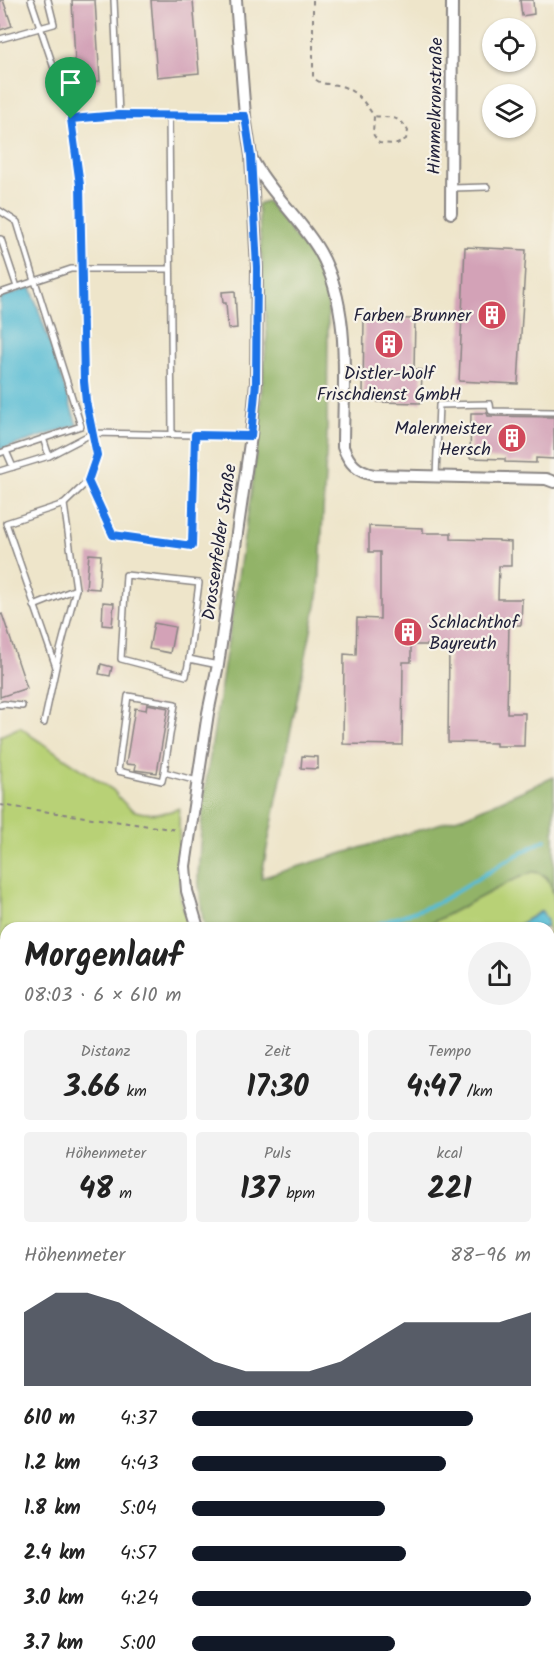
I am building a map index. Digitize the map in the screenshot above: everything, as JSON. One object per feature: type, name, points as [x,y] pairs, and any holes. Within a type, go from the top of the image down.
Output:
[{"type":"street","name":"Drossenfelder Straße","points":[[196,922],[187,891],[185,866],[208,713],[218,665],[251,436],[256,382],[257,268],[251,156],[245,116],[236,0]]},
{"type":"street","name":"Himmelkronstraße","points":[[451,213],[452,0]]},
{"type":"street","name":"Drossenfelder Straße","points":[[251,156],[268,185],[319,250],[331,275],[342,329],[343,447],[355,468],[365,474],[374,475],[546,478],[554,481]]},
{"type":"lane","points":[[31,0],[71,119],[80,185],[84,381],[97,455],[88,481],[64,504],[6,523],[56,667]]},
{"type":"lane","points":[[0,39],[54,24],[48,0]]},
{"type":"lane","points":[[114,0],[119,115]]},
{"type":"lane","points":[[71,119],[119,115],[245,116]]},
{"type":"lane","points":[[169,115],[172,435]]},
{"type":"lane","points":[[450,188],[487,187]]},
{"type":"lane","points":[[0,211],[17,222],[81,426],[3,452],[13,467]]},
{"type":"lane","points":[[0,239],[17,287]]},
{"type":"lane","points":[[0,293],[71,269],[170,269]]},
{"type":"lane","points":[[436,476],[439,405],[490,404],[491,411],[554,412]]},
{"type":"lane","points":[[0,471],[49,456],[93,433],[251,436]]},
{"type":"lane","points":[[88,481],[113,535],[192,546],[195,435]]},
{"type":"lane","points":[[43,438],[49,456]]},
{"type":"lane","points":[[44,723],[76,589],[64,504]]},
{"type":"lane","points":[[126,575],[199,582],[189,659],[186,676],[121,659],[126,575]]},
{"type":"lane","points":[[34,606],[76,589]]},
{"type":"lane","points":[[189,659],[218,665]]},
{"type":"lane","points":[[128,696],[175,704],[164,772],[162,781],[118,771],[128,696]]},
{"type":"lane","points":[[0,705],[22,706]]},
{"type":"lane","points":[[164,772],[198,782]]},
{"type":"path","points":[[313,0],[313,77],[319,83],[341,86],[358,95],[374,116],[373,134],[379,143],[398,144],[406,139],[408,131],[403,122],[395,118],[374,116]]},
{"type":"path","points":[[0,805],[191,831]]},
{"type":"green space","points":[[267,201],[320,269],[328,305],[327,436],[319,591],[261,878],[465,816],[554,777],[554,895],[546,876],[532,872],[433,922],[203,921],[198,876],[203,801],[252,487],[267,335],[258,204]]},
{"type":"green space","points":[[20,727],[113,790],[126,805],[135,811],[157,813],[179,808],[180,895],[187,922],[0,922],[0,736]]},
{"type":"green space","points":[[531,872],[544,876],[554,896],[554,922],[547,922],[541,911],[523,922],[433,922]]},
{"type":"water","points":[[31,287],[77,425],[0,450],[0,298]]},
{"type":"water","points":[[542,911],[547,921],[547,922],[523,922]]},
{"type":"building","points":[[0,0],[3,0],[12,26],[0,30]]},
{"type":"building","points":[[72,0],[95,0],[100,81],[76,82]]},
{"type":"building","points":[[151,0],[193,0],[199,73],[157,77]]},
{"type":"building","points":[[520,0],[533,0],[534,14],[522,16]]},
{"type":"building","name":"Farben Brunner","points":[[465,247],[526,250],[518,384],[459,381]]},
{"type":"building","points":[[235,291],[237,328],[228,329],[226,303],[223,303],[222,292]]},
{"type":"building","name":"Distler-Wolf Frischdienst GmbH","points":[[364,318],[415,319],[414,369],[422,370],[421,403],[378,402],[379,395],[363,394]]},
{"type":"building","name":"Malermeister Hersch","points":[[471,413],[487,413],[488,416],[554,417],[554,459],[536,458],[536,463],[470,458]]},
{"type":"building","name":"Schlachthof Bayreuth","points":[[369,526],[423,528],[423,533],[451,533],[451,539],[511,542],[511,566],[499,566],[498,599],[522,599],[521,625],[509,625],[507,713],[525,713],[524,746],[448,742],[449,645],[411,645],[411,662],[403,662],[402,745],[343,744],[344,654],[356,655],[357,618],[380,619],[380,552],[369,552]]},
{"type":"building","points":[[89,554],[101,555],[99,589],[86,588]]},
{"type":"building","points":[[103,602],[114,603],[112,626],[102,625]]},
{"type":"building","points":[[2,614],[27,688],[0,697],[0,615]]},
{"type":"building","points":[[154,623],[175,627],[170,653],[149,649]]},
{"type":"building","points":[[101,664],[112,667],[110,676],[99,674]]},
{"type":"building","points":[[147,704],[168,708],[157,773],[135,770],[136,765],[126,764],[135,708],[146,710]]},
{"type":"building","points":[[302,756],[318,757],[318,769],[301,768]]},
{"type":"waterway","points":[[384,922],[436,904],[545,840]]},
{"type":"place","name":"Farben Brunner","points":[[492,315]]},
{"type":"place","name":"Distler-Wolf Frischdienst GmbH","points":[[389,344]]},
{"type":"place","name":"Malermeister Hersch","points":[[512,438]]},
{"type":"place","name":"Schlachthof Bayreuth","points":[[408,632]]},
{"type":"route","points":[[119,115],[245,116],[251,156],[257,268],[256,382],[251,436],[195,435],[192,546],[113,535],[88,481],[97,455],[84,381],[80,185],[71,119],[119,115]]}]
